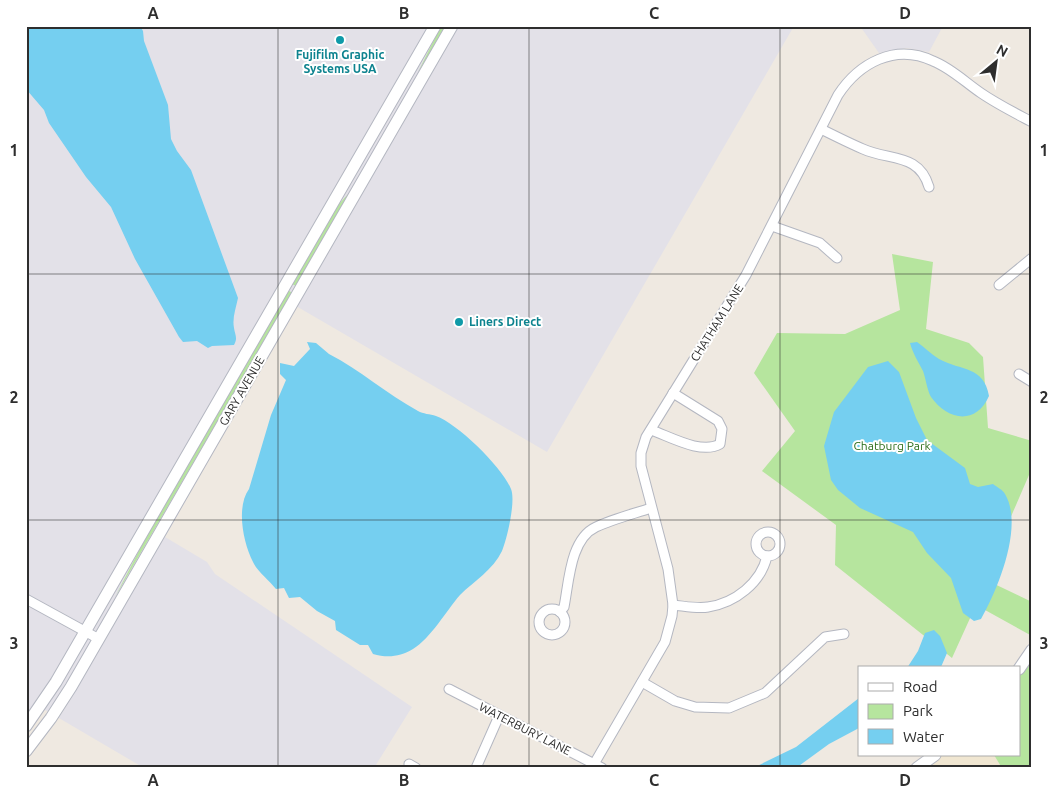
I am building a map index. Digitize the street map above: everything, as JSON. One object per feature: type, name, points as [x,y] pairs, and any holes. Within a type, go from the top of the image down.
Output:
[{"type":"main road","name":"GARY AVENUE","points":[[26,726],[56,682],[435,26]]},
{"type":"main road","name":"GARY AVENUE","points":[[26,751],[52,718],[99,639],[452,26]]},
{"type":"main road","points":[[1020,668],[1032,650]]},
{"type":"main road","points":[[917,768],[933,756]]},
{"type":"street","name":"CHATHAM LANE","points":[[598,766],[665,642],[673,605],[668,569],[641,466],[643,445],[650,430],[739,287],[848,80],[867,64],[891,54],[916,55],[932,60],[997,104],[1032,122]]},
{"type":"street","points":[[821,129],[864,150],[912,163],[925,173],[929,187]]},
{"type":"street","points":[[772,226],[820,243],[837,258]]},
{"type":"street","points":[[999,285],[1032,258]]},
{"type":"street","points":[[1019,374],[1032,382]]},
{"type":"street","points":[[650,430],[702,448],[714,448],[720,444],[722,429],[718,421],[673,393]]},
{"type":"street","points":[[560,612],[564,607],[574,557],[584,538],[595,527],[651,508]]},
{"type":"street","points":[[673,605],[708,608],[732,600],[747,589],[764,566],[767,556]]},
{"type":"street","points":[[26,599],[86,630],[99,639]]},
{"type":"street","points":[[642,682],[675,701],[695,707],[728,708],[765,693],[825,637],[844,634]]},
{"type":"street","name":"WATERBURY LANE","points":[[449,690],[598,766]]},
{"type":"street","points":[[476,768],[499,716]]},
{"type":"shaded area","points":[[26,26],[794,26],[547,452],[296,306],[165,537],[207,562],[215,574],[412,707],[374,768],[144,768],[35,704],[26,714]]},
{"type":"shaded area","points":[[860,26],[943,26],[929,52],[907,48],[879,53]]},
{"type":"shaded area","points":[[938,756],[995,756],[1002,768],[923,768]]},
{"type":"green space","points":[[441,26],[446,26],[418,72]]},
{"type":"green space","points":[[350,192],[296,286],[292,284],[338,205]]},
{"type":"green space","name":"Chatburg Park","points":[[892,254],[933,262],[926,329],[969,343],[983,357],[988,428],[1032,441],[1032,468],[984,579],[1032,602],[1032,636],[976,605],[952,658],[835,565],[836,525],[762,471],[795,431],[754,373],[777,333],[845,334],[900,310]]},
{"type":"green space","points":[[288,290],[292,293],[115,597],[144,541]]},
{"type":"green space","points":[[1025,661],[1032,666],[1032,768],[1002,768],[995,756],[1020,756],[1020,668]]},
{"type":"water","points":[[26,26],[140,26],[168,105],[171,139],[191,170],[238,298],[234,313],[236,338],[234,345],[212,346],[208,348],[197,341],[183,342],[179,337],[135,259],[111,207],[86,177],[49,123],[44,110],[26,89]]},
{"type":"water","points":[[307,342],[316,343],[329,354],[418,411],[436,416],[456,428],[499,469],[511,489],[510,520],[504,545],[498,558],[488,570],[460,595],[426,638],[413,649],[403,654],[383,656],[373,654],[368,645],[360,645],[336,630],[335,621],[317,611],[300,597],[289,598],[284,588],[276,589],[255,565],[246,545],[242,525],[243,505],[271,415],[286,380],[280,374],[280,363],[294,366],[310,349]]},
{"type":"water","points":[[917,342],[939,359],[977,374],[982,379],[989,396],[977,412],[961,416],[953,415],[945,411],[931,397],[923,371],[910,343]]},
{"type":"water","points":[[888,361],[899,372],[916,418],[927,440],[965,468],[970,484],[978,487],[993,484],[1001,490],[1005,494],[1010,507],[1012,523],[1006,557],[995,591],[981,619],[974,621],[963,613],[951,578],[927,553],[913,532],[860,508],[838,490],[831,480],[824,446],[834,412],[868,367]]},
{"type":"water","points":[[934,630],[940,636],[947,653],[941,666],[908,666],[918,651],[925,633]]},
{"type":"water","points":[[858,699],[858,729],[829,744],[796,768],[753,768],[796,747]]},
{"type":"place","name":"Fujifilm Graphic Systems USA","points":[[340,40]]},
{"type":"place","name":"Liners Direct","points":[[459,322]]}]
